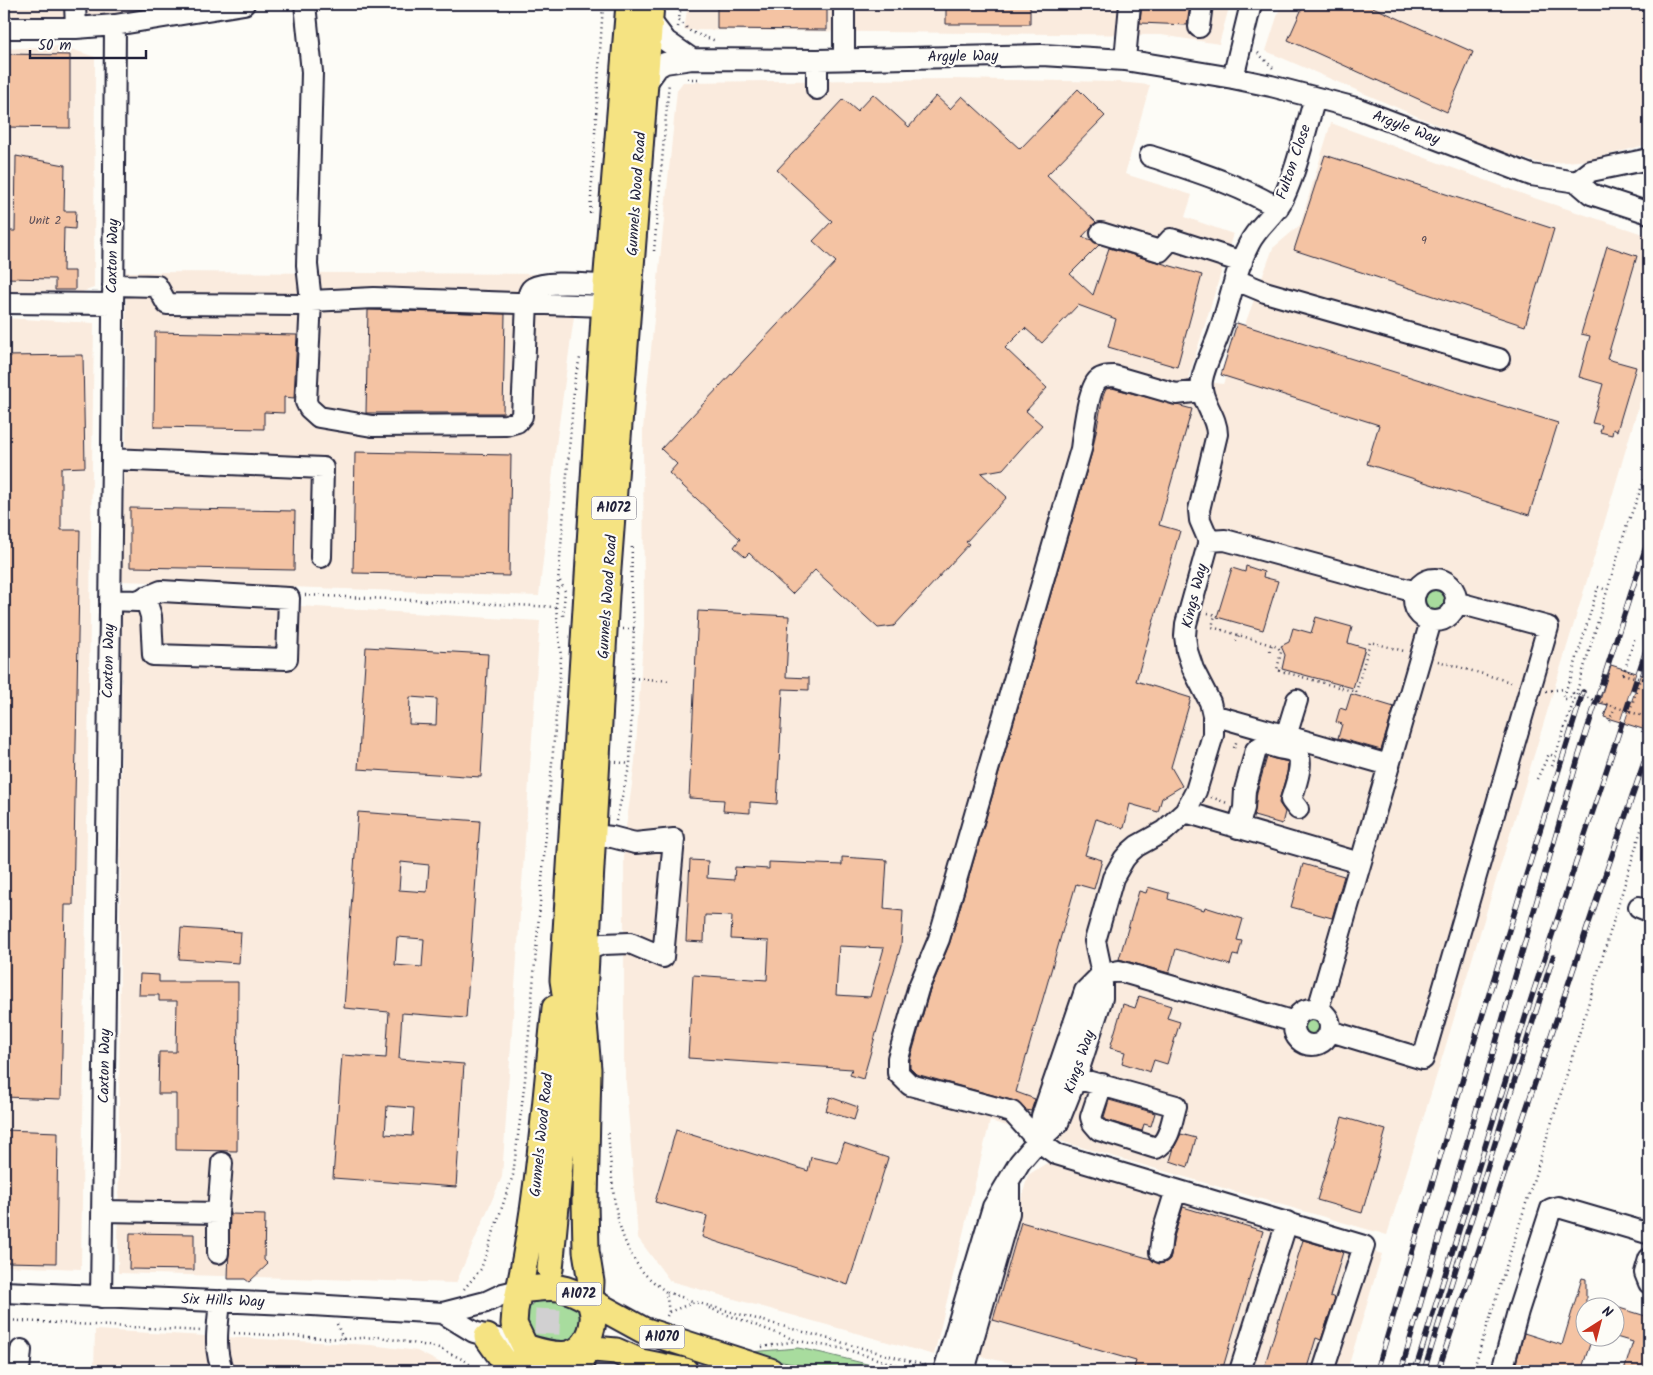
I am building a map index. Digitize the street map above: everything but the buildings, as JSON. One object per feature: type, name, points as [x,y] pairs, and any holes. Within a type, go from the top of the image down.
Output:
[{"type":"main road","name":"Gunnels Wood Road","points":[[582,1359],[594,1319],[590,1301],[591,1282],[586,1252],[584,1201],[588,1069],[583,1012],[586,950],[602,836],[606,595],[645,85],[636,10]]},
{"type":"main road","name":"Gunnels Wood Road","points":[[550,1269],[570,1059],[567,1006],[563,980],[606,296],[636,10]]},
{"type":"main road","name":"Gunnels Wood Road","points":[[526,1359],[514,1324],[515,1310],[529,1244],[555,1006],[563,980]]},
{"type":"main road","name":"Gunnels Wood Road","points":[[570,1059],[583,1012]]},
{"type":"main road","name":"A1072","points":[[519,1290],[558,1286],[575,1292],[590,1301]]},
{"type":"main road","name":"A1070","points":[[590,1301],[643,1330],[770,1371]]},
{"type":"main road","points":[[487,1337],[511,1371]]},
{"type":"main road","name":"A1070","points":[[582,1359],[616,1351],[641,1362],[685,1371]]},
{"type":"main road","points":[[526,1359],[548,1354],[568,1354],[582,1359]]},
{"type":"main road","points":[[617,1371],[641,1362]]},
{"type":"street","points":[[75,4],[76,28]]},
{"type":"street","points":[[4,28],[76,28],[115,24],[244,4]]},
{"type":"street","points":[[305,4],[312,72],[307,265],[311,301],[306,402],[309,408],[319,417],[372,426],[506,424],[517,422],[522,416],[527,302],[530,290],[554,284],[606,296]]},
{"type":"street","points":[[844,4],[844,59]]},
{"type":"street","points":[[1126,60],[1130,4]]},
{"type":"street","points":[[1200,27],[1202,4]]},
{"type":"street","points":[[1233,78],[1251,4]]},
{"type":"street","points":[[636,10],[666,41],[692,59]]},
{"type":"street","name":"Caxton Way","points":[[101,1297],[112,460],[115,24]]},
{"type":"street","name":"Argyle Way","points":[[645,85],[658,67],[665,62],[692,59],[816,60],[1042,55],[1126,60],[1233,78],[1356,108],[1531,175],[1577,182],[1591,194],[1649,213]]},
{"type":"street","points":[[816,60],[817,89]]},
{"type":"street","name":"Fulton Close","points":[[1202,391],[1202,381],[1206,368],[1250,242],[1278,208],[1289,182],[1315,98]]},
{"type":"street","points":[[1150,156],[1234,185],[1278,208]]},
{"type":"street","points":[[1577,182],[1591,171],[1649,159]]},
{"type":"street","points":[[1101,233],[1160,251],[1171,239],[1239,271],[1265,292],[1499,359]]},
{"type":"street","points":[[553,304],[554,284]]},
{"type":"street","points":[[4,304],[113,295],[157,286],[167,304],[302,305],[311,301],[374,298],[553,304],[606,296]]},
{"type":"street","points":[[1322,1371],[1364,1246],[1056,1154],[1038,1141],[1012,1112],[910,1084],[898,1073],[898,1058],[918,989],[942,929],[1081,449],[1089,404],[1097,380],[1104,376],[1114,376],[1176,394],[1202,391],[1217,425],[1217,434],[1205,478],[1199,510],[1200,520],[1209,541],[1225,540],[1416,592]]},
{"type":"street","points":[[112,460],[323,468],[320,557]]},
{"type":"street","name":"Kings Way","points":[[945,1371],[993,1208],[1020,1162],[1038,1141],[1058,1123],[1076,1078],[1102,998],[1102,974],[1095,941],[1109,890],[1118,868],[1130,852],[1164,831],[1185,812],[1196,791],[1213,735],[1213,715],[1210,702],[1193,669],[1187,651],[1185,636],[1188,616],[1209,541]]},
{"type":"street","points":[[1440,580],[1449,585],[1453,590],[1455,602],[1452,612],[1446,618],[1431,620],[1425,618],[1416,608],[1414,600],[1416,592],[1425,581],[1440,580]]},
{"type":"street","points":[[110,600],[137,601],[146,597],[161,591],[289,598],[287,658],[153,655],[151,616],[146,597]]},
{"type":"street","points":[[1330,1031],[1423,1059],[1548,628],[1455,602]]},
{"type":"street","points":[[1318,1010],[1431,620]]},
{"type":"street","points":[[1286,736],[1297,700]]},
{"type":"street","points":[[1213,715],[1389,765]]},
{"type":"street","points":[[1238,828],[1244,808],[1245,790],[1256,750],[1266,744],[1296,752],[1300,757],[1301,763],[1291,800],[1298,809]]},
{"type":"street","points":[[1185,812],[1360,863]]},
{"type":"street","points":[[586,950],[603,944],[630,943],[663,957],[674,839],[635,843],[602,836]]},
{"type":"street","points":[[1102,974],[1119,971],[1295,1022]]},
{"type":"street","name":"Kings Way","points":[[1038,1141],[1042,1116],[1085,991],[1102,974]]},
{"type":"street","points":[[1306,1010],[1318,1010],[1328,1018],[1331,1024],[1330,1031],[1328,1037],[1320,1044],[1309,1045],[1298,1039],[1294,1028],[1295,1022],[1297,1017],[1306,1010]]},
{"type":"street","points":[[1076,1078],[1102,1084]]},
{"type":"street","points":[[218,1253],[218,1214],[222,1163]]},
{"type":"street","points":[[964,1371],[1009,1213],[1009,1182]]},
{"type":"street","points":[[1160,1252],[1162,1236],[1176,1190]]},
{"type":"street","points":[[1502,1371],[1518,1311],[1551,1208],[1558,1207],[1648,1235]]},
{"type":"street","points":[[103,1211],[218,1214]]},
{"type":"street","points":[[1240,1371],[1287,1222]]},
{"type":"street","points":[[1649,1259],[1645,1272],[1649,1283]]},
{"type":"street","name":"Six Hills Way","points":[[4,1292],[443,1313],[486,1302],[519,1290]]},
{"type":"street","points":[[220,1301],[219,1363],[223,1371]]},
{"type":"street","name":"Six Hills Way","points":[[443,1313],[474,1332],[487,1337],[526,1359]]},
{"type":"street","points":[[20,1371],[21,1350]]},
{"type":"path","points":[[590,216],[603,4]]},
{"type":"path","points":[[678,27],[681,4]]},
{"type":"path","points":[[679,20],[691,32],[720,41]]},
{"type":"path","points":[[1256,46],[1258,54],[1275,69]]},
{"type":"path","points":[[654,252],[670,79]]},
{"type":"path","points":[[462,1291],[481,1268],[513,1175],[525,1080],[560,657],[556,607],[575,378],[581,354]]},
{"type":"path","points":[[1552,766],[1576,694],[1627,525],[1649,468]]},
{"type":"path","points":[[602,836],[630,764],[634,624],[631,599],[632,543]]},
{"type":"path","points":[[559,578],[564,591],[564,616]]},
{"type":"path","points":[[1607,590],[1598,587],[1571,678],[1564,690],[1564,699],[1568,699],[1573,693],[1648,717],[1642,732]]},
{"type":"path","points":[[298,595],[556,607]]},
{"type":"path","points":[[1216,615],[1212,627],[1278,647],[1281,652],[1276,670],[1356,692],[1370,642],[1546,692],[1564,690]]},
{"type":"path","points":[[1236,641],[1239,635]]},
{"type":"path","points":[[1635,637],[1623,674],[1649,682]]},
{"type":"path","points":[[1270,651],[1272,644]]},
{"type":"path","points":[[632,678],[671,681]]},
{"type":"path","points":[[1630,712],[1640,679]]},
{"type":"path","points":[[1610,721],[1615,707]]},
{"type":"path","points":[[1228,747],[1241,750]]},
{"type":"path","points":[[1537,779],[1549,754],[1556,757]]},
{"type":"path","points":[[608,760],[630,764]]},
{"type":"path","points":[[1214,798],[1216,789]]},
{"type":"path","points":[[1474,1371],[1649,804]]},
{"type":"path","points":[[1649,1059],[1647,1107],[1649,1164]]},
{"type":"path","points":[[608,1128],[616,1217],[627,1248],[644,1273],[666,1292],[798,1341],[845,1349],[915,1371]]},
{"type":"path","points":[[666,1292],[669,1312],[695,1302],[945,1371]]},
{"type":"path","points":[[4,1320],[343,1339],[380,1337],[440,1348],[466,1361],[477,1371]]},
{"type":"shaded area","points":[[4,4],[175,4],[106,16],[4,19]]},
{"type":"shaded area","points":[[688,4],[1230,4],[1219,44],[1161,35],[684,30]]},
{"type":"shaded area","points":[[1281,4],[1649,4],[1649,144],[1589,160],[1542,164],[1495,150],[1266,51]]},
{"type":"shaded area","points":[[62,46],[95,57],[94,288],[82,292],[4,291],[4,49]]},
{"type":"shaded area","points":[[950,79],[1118,82],[1150,85],[1125,174],[1192,195],[1185,217],[1233,234],[1188,379],[1223,384],[1273,248],[1300,225],[1331,123],[1531,197],[1649,236],[1649,370],[1599,541],[1387,1235],[990,1121],[934,1355],[670,1281],[638,1238],[624,1059],[624,842],[635,762],[644,625],[643,429],[677,90],[683,82]]},
{"type":"shaded area","points":[[126,272],[580,274],[556,445],[539,596],[121,581],[126,432]]},
{"type":"shaded area","points":[[4,318],[94,323],[81,1269],[4,1266]]},
{"type":"shaded area","points":[[122,595],[540,621],[502,1177],[456,1283],[118,1273]]},
{"type":"shaded area","points":[[1055,1160],[1382,1254],[1347,1371],[1050,1371],[977,1356],[1028,1175]]},
{"type":"shaded area","points":[[95,1330],[371,1345],[417,1351],[451,1368],[453,1371],[94,1371]]},
{"type":"green space","points":[[1435,589],[1443,592],[1446,600],[1443,608],[1435,611],[1427,608],[1424,600],[1427,592]]},
{"type":"green space","points":[[1309,1018],[1317,1018],[1323,1024],[1323,1032],[1317,1038],[1309,1038],[1303,1032],[1303,1024]]},
{"type":"green space","points":[[542,1296],[576,1305],[581,1321],[576,1335],[569,1344],[537,1342],[529,1329],[526,1318],[527,1312],[535,1301]]},
{"type":"green space","points":[[798,1348],[895,1371],[819,1371],[738,1353]]},
{"type":"tunnel","points":[[545,1371],[550,1269]]},
{"type":"railway","points":[[1401,1371],[1579,755],[1649,537]]},
{"type":"railway","points":[[1415,1371],[1531,999],[1649,641]]},
{"type":"railway","points":[[1377,1371],[1467,1065],[1583,692]]},
{"type":"railway","points":[[1438,1371],[1649,748]]},
{"type":"railway","points":[[1424,1371],[1553,957]]}]
